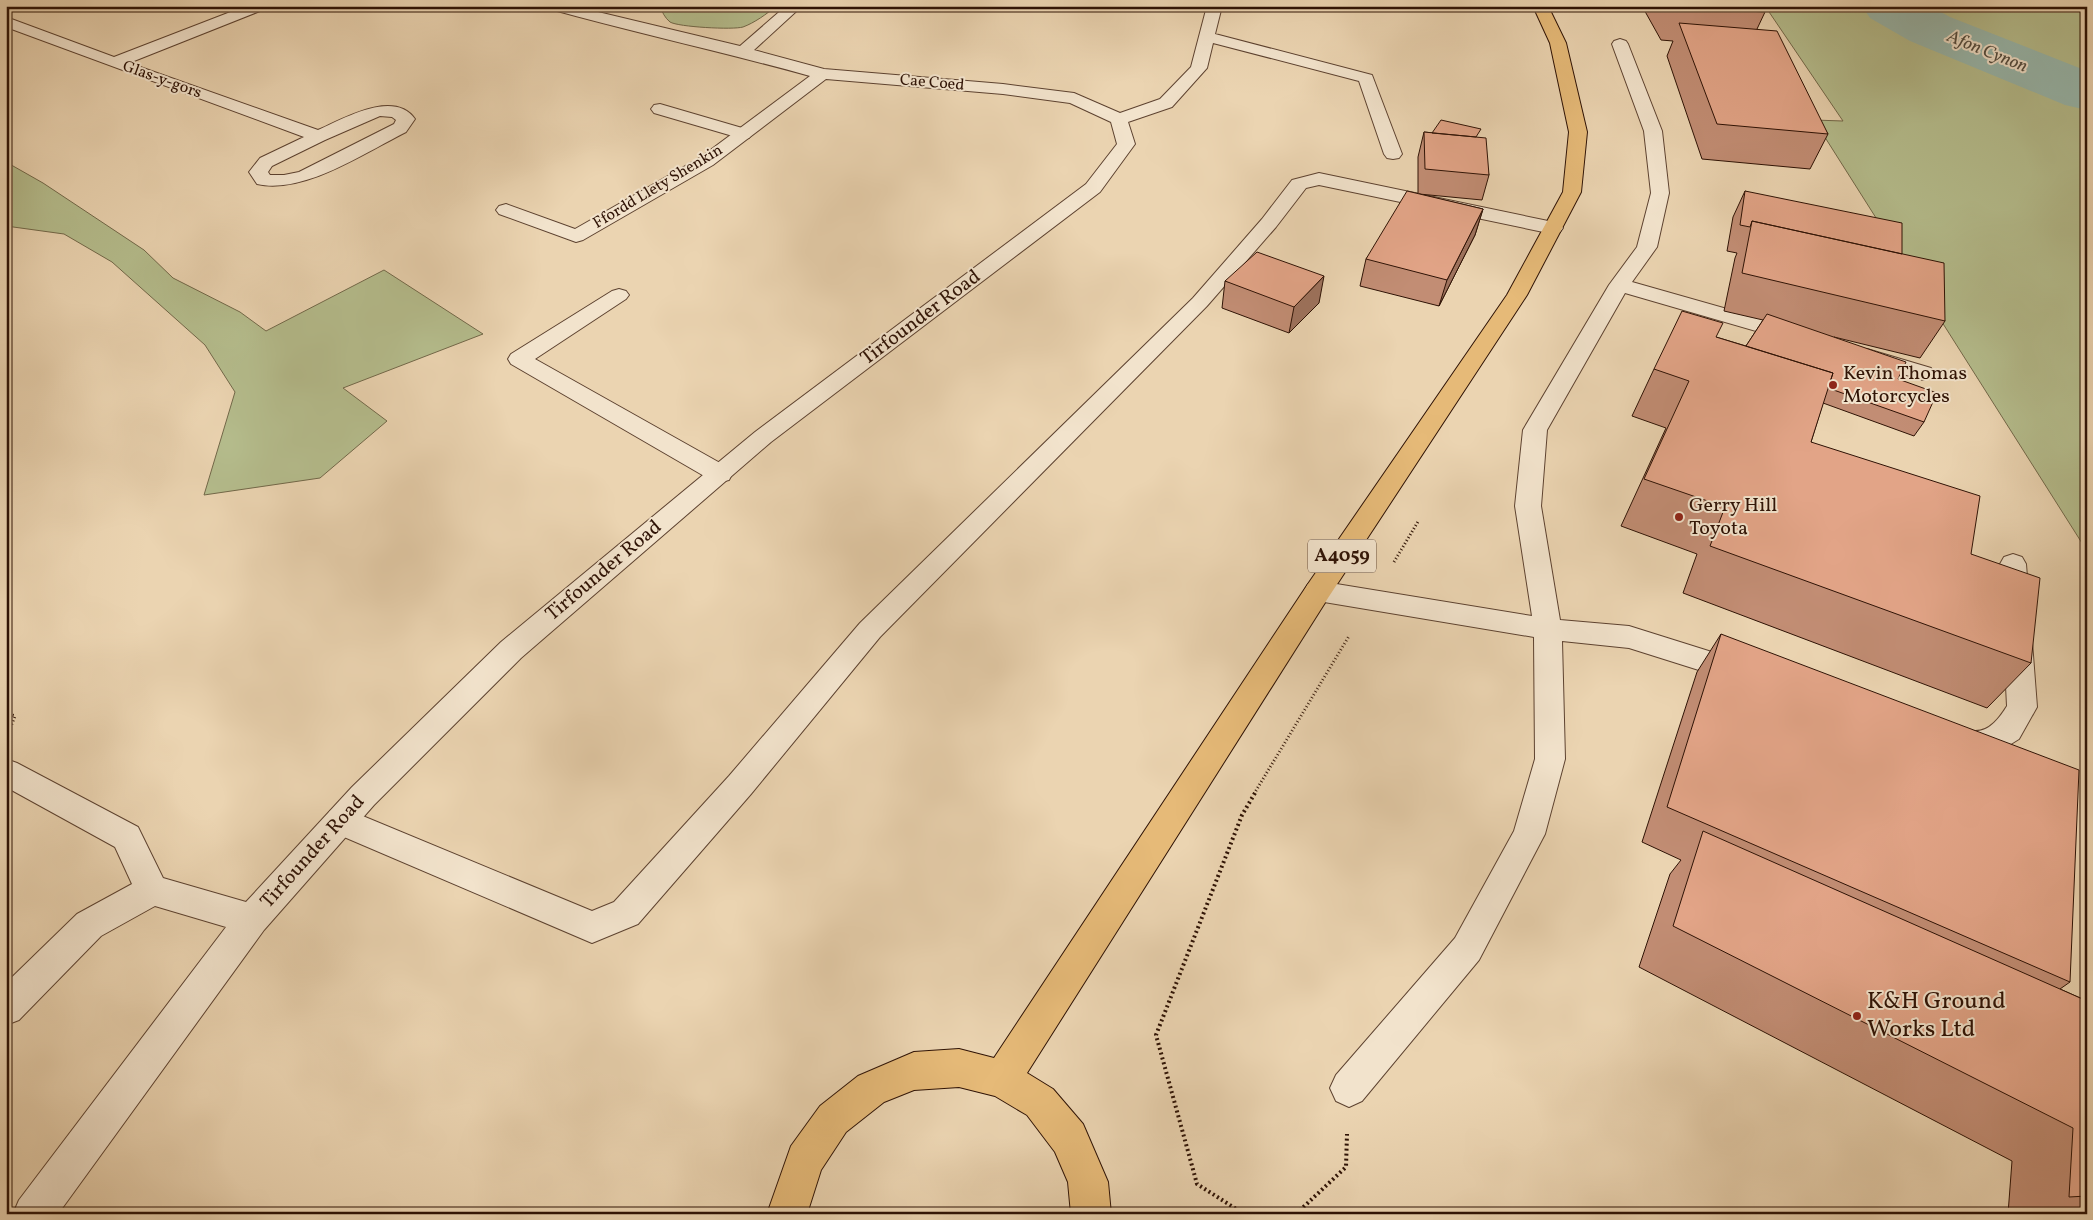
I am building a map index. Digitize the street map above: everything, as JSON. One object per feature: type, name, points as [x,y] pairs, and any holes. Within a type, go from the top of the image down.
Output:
[{"type":"main road","name":"A4059","points":[[1002,1079],[1318,591],[1517,295],[1572,192],[1578,132],[1558,43],[1540,6]]},
{"type":"main road","points":[[788,1214],[805,1160],[833,1119],[871,1089],[914,1071],[959,1068],[1002,1079],[1040,1102],[1069,1138],[1088,1182],[1091,1214]]},
{"type":"street","points":[[114,63],[260,6]]},
{"type":"street","name":"Cae Coed","points":[[555,6],[743,52],[823,74],[1003,89],[1074,98],[1119,119]]},
{"type":"street","points":[[598,18],[616,6]]},
{"type":"street","points":[[743,52],[795,6]]},
{"type":"street","points":[[1119,119],[1166,103],[1199,68],[1215,6]]},
{"type":"street","name":"Glas-y-gors","points":[[6,22],[114,63],[319,136]]},
{"type":"street","points":[[1208,37],[1366,78],[1393,154]]},
{"type":"street","points":[[1349,1088],[1467,949],[1529,834],[1550,759],[1548,629],[1528,506],[1535,430],[1619,285],[1647,247],[1660,193],[1653,131],[1620,44]]},
{"type":"street","name":"Ffordd Llety Shenkin","points":[[506,210],[576,236],[707,161],[823,74]]},
{"type":"street","points":[[660,109],[744,134]]},
{"type":"street","points":[[378,111],[396,112],[406,119],[400,128],[305,176],[284,181],[264,180],[258,172],[266,162],[319,136],[378,111]]},
{"type":"street","name":"Tirfounder Road","points":[[33,1214],[252,919],[363,796],[511,650],[763,437],[1092,188],[1126,144],[1119,119]]},
{"type":"street","points":[[341,821],[592,927],[626,913],[740,785],[870,630],[1200,302],[1268,223],[1298,184],[1319,179],[1553,228]]},
{"type":"street","points":[[1619,285],[1818,342]]},
{"type":"street","points":[[619,295],[519,359],[720,474]]},
{"type":"street","points":[[1847,350],[1923,373]]},
{"type":"street","points":[[1935,734],[1975,744],[1992,740],[2008,730],[2022,707],[2013,564]]},
{"type":"street","points":[[1318,591],[1548,629],[1629,637],[1768,681]]},
{"type":"street","points":[[6,772],[127,836],[152,890]]},
{"type":"street","points":[[6,1008],[89,925],[152,890],[252,919]]},
{"type":"path","points":[[6,713],[16,716],[6,739]]},
{"type":"path","points":[[1296,1214],[1346,1167],[1349,1088]]},
{"type":"green space","points":[[660,6],[776,6],[760,18],[743,27],[706,28],[670,22]]},
{"type":"green space","points":[[1765,6],[2087,6],[2087,551],[1814,120],[1843,121]]},
{"type":"green space","points":[[6,162],[43,183],[144,250],[173,278],[240,312],[266,331],[384,270],[483,334],[343,388],[387,421],[320,478],[204,495],[235,392],[205,345],[112,262],[64,234],[6,226]]},
{"type":"building","points":[[1761,6],[1765,12],[1673,7]]},
{"type":"building","points":[[1679,23],[1777,31],[1828,134],[1717,124]]},
{"type":"building","points":[[1441,120],[1481,129],[1476,137],[1432,133]]},
{"type":"building","points":[[1424,132],[1486,138],[1489,175],[1425,169]]},
{"type":"building","points":[[1407,191],[1483,209],[1447,280],[1366,259]]},
{"type":"building","points":[[1745,191],[1902,223],[1902,254],[1752,221],[1750,227],[1740,225]]},
{"type":"building","points":[[1752,221],[1944,263],[1945,321],[1742,273]]},
{"type":"building","points":[[1257,252],[1324,276],[1294,307],[1225,281]]},
{"type":"building","points":[[1682,311],[1723,323],[1716,337],[1833,373],[1811,442],[1980,496],[1971,554],[2040,578],[2031,663],[1710,546],[1725,507],[1644,479],[1689,381],[1654,369]]},
{"type":"building","points":[[1767,314],[1906,362],[1898,379],[1937,393],[1924,422],[1828,388],[1833,373],[1746,346]]},
{"type":"building","points":[[1721,634],[2079,770],[2070,982],[1667,807]]},
{"type":"building","points":[[1703,831],[2087,1001],[2087,1196],[2069,1197],[2073,1128],[1673,926]]},
{"type":"waterway","name":"Afon Cynon","points":[[1889,6],[1930,29],[2087,92]]},
{"type":"place","name":"Kevin Thomas Motorcycles","points":[[1833,385]]},
{"type":"place","name":"Gerry Hill Toyota","points":[[1679,517]]},
{"type":"place","name":"K&H Ground Works Ltd","points":[[1857,1016]]}]
